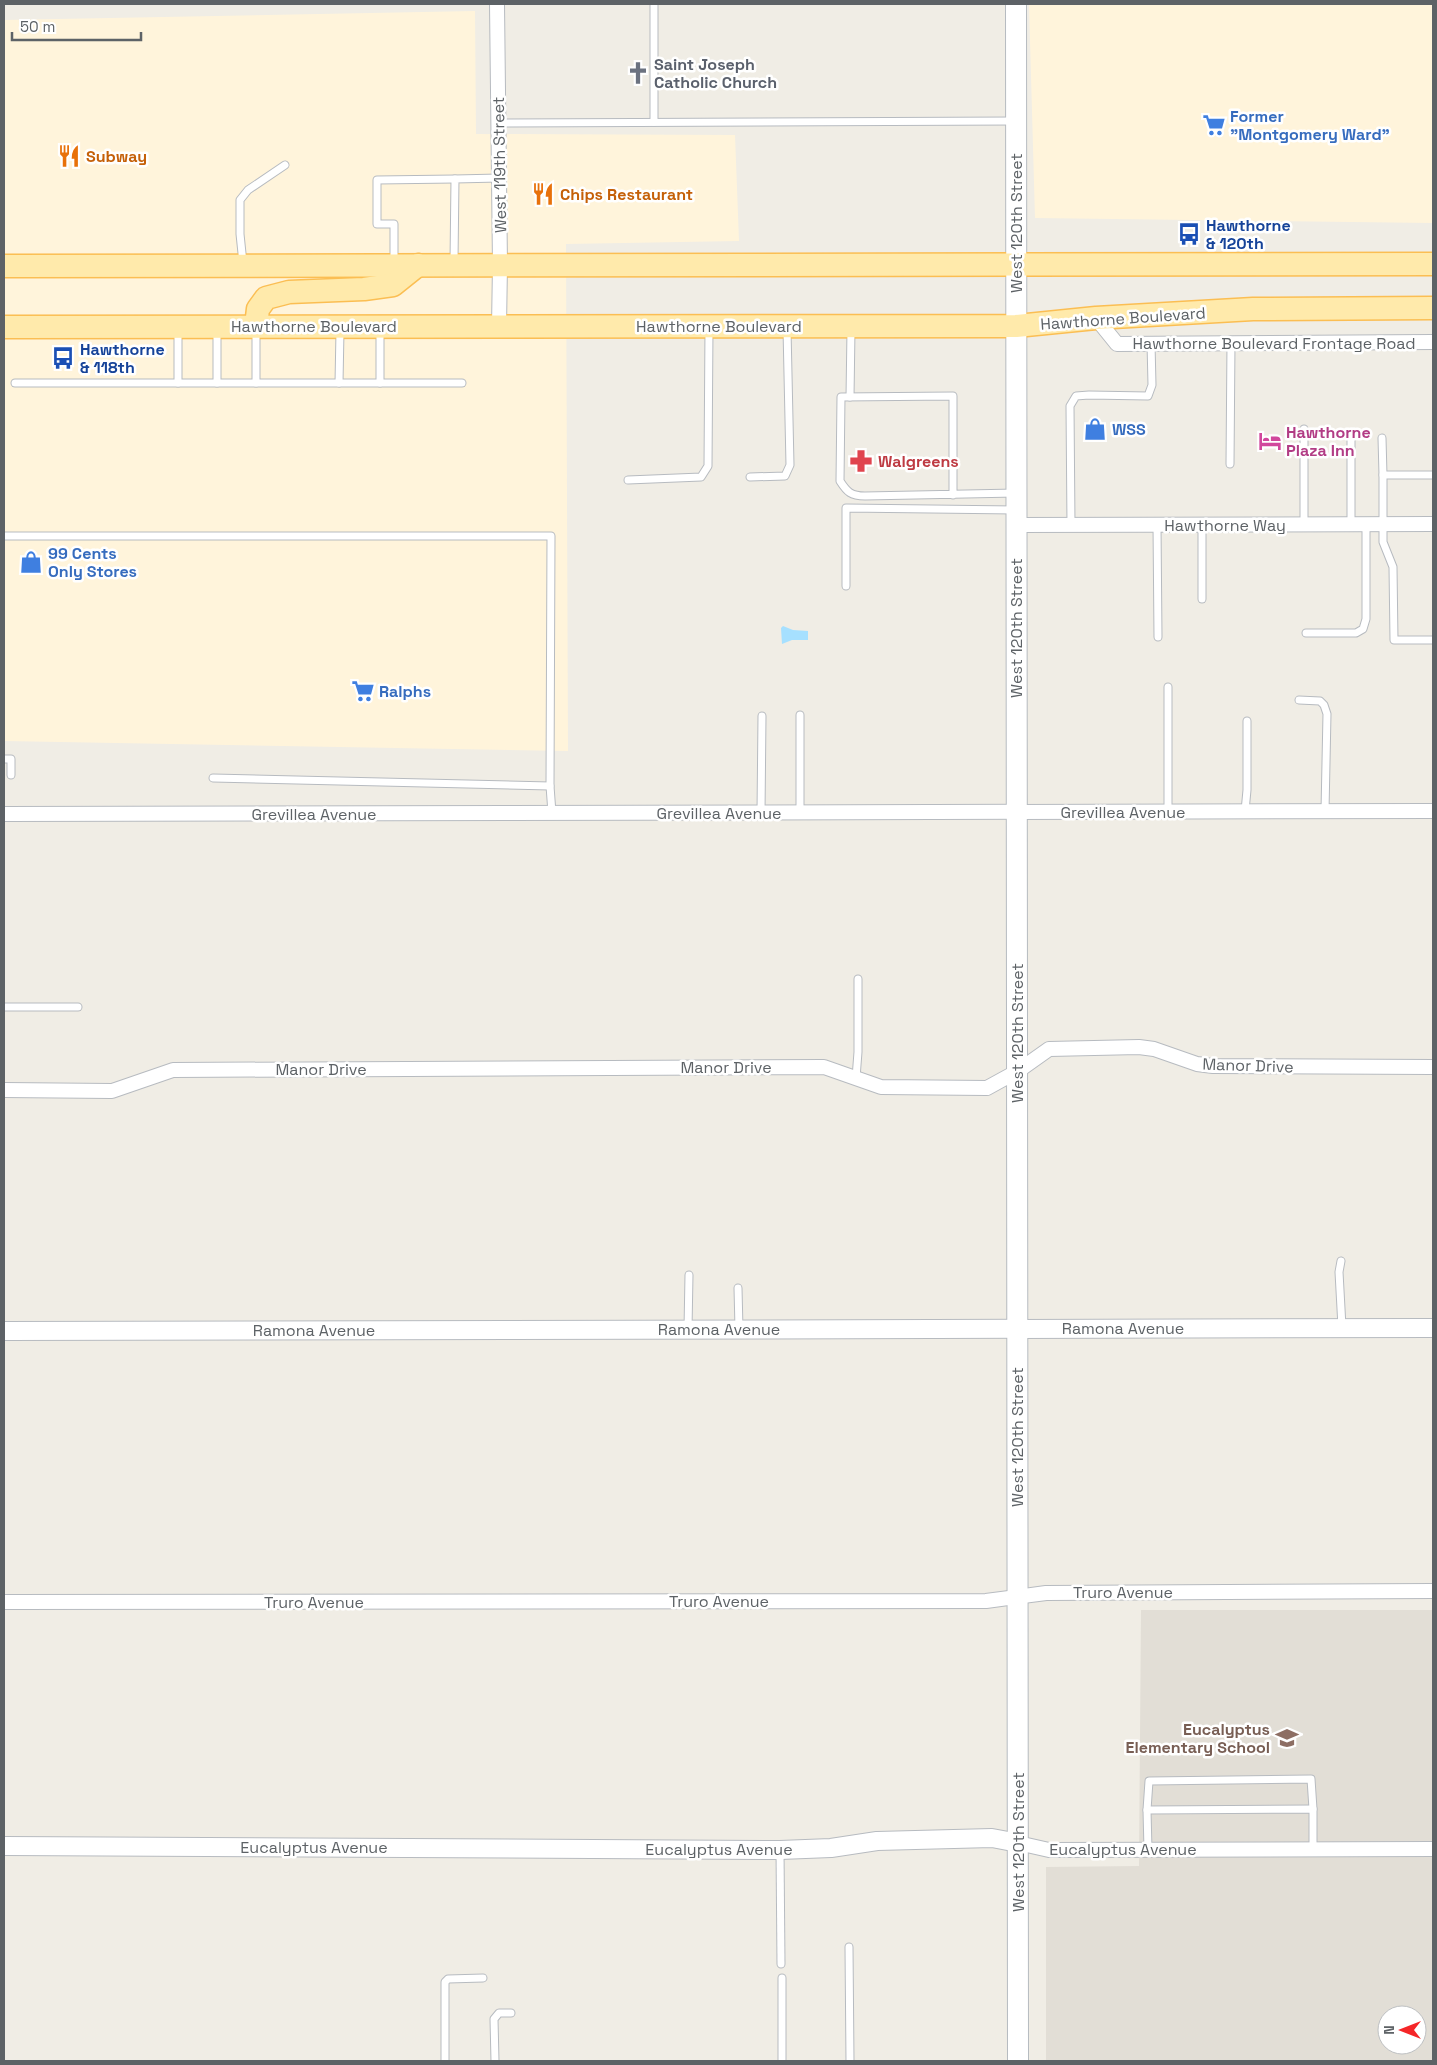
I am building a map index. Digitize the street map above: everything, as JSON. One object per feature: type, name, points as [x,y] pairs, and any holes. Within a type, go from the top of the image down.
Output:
[{"type":"main road","name":"West 120th Street","points":[[1016,4],[1018,2061]]},
{"type":"main road","points":[[4,266],[1433,264]]},
{"type":"main road","points":[[256,326],[258,309],[266,298],[289,292],[364,289],[393,285],[418,265]]},
{"type":"main road","name":"Hawthorne Boulevard","points":[[4,327],[1016,326],[1096,318],[1253,309],[1433,308]]},
{"type":"street","name":"West 119th Street","points":[[497,4],[499,326]]},
{"type":"street","name":"Hawthorne Boulevard Frontage Road","points":[[1096,318],[1117,344],[1433,342]]},
{"type":"street","name":"Hawthorne Way","points":[[1016,509],[1071,525],[1433,524]]},
{"type":"street","name":"Grevillea Avenue","points":[[4,814],[1433,811]]},
{"type":"street","name":"Manor Drive","points":[[4,1090],[112,1091],[173,1070],[824,1067],[880,1087],[986,1088],[1018,1071],[1049,1049],[1139,1047],[1154,1049],[1197,1064],[1213,1066],[1433,1067]]},
{"type":"street","name":"Ramona Avenue","points":[[4,1331],[1433,1328]]},
{"type":"street","name":"Truro Avenue","points":[[4,1602],[986,1601],[1046,1592],[1433,1591]]},
{"type":"street","name":"Eucalyptus Avenue","points":[[4,1846],[780,1850],[831,1848],[876,1841],[992,1838],[1049,1850],[1433,1850]]},
{"type":"lane","points":[[654,4],[654,122]]},
{"type":"lane","points":[[499,123],[1016,121]]},
{"type":"lane","points":[[243,266],[240,200],[248,190],[285,165]]},
{"type":"lane","points":[[394,265],[394,224],[377,224],[377,180],[499,178]]},
{"type":"lane","points":[[454,265],[455,179]]},
{"type":"lane","points":[[217,326],[217,383]]},
{"type":"lane","points":[[256,326],[256,383]]},
{"type":"lane","points":[[339,383],[340,326]]},
{"type":"lane","points":[[380,326],[380,383]]},
{"type":"lane","points":[[628,480],[701,478],[708,466],[710,326]]},
{"type":"lane","points":[[750,477],[785,476],[790,465],[787,326]]},
{"type":"lane","points":[[850,397],[851,326]]},
{"type":"lane","points":[[178,327],[178,383]]},
{"type":"lane","points":[[1071,525],[1070,406],[1076,396],[1148,396],[1152,385],[1151,343]]},
{"type":"lane","points":[[1230,464],[1231,343]]},
{"type":"lane","points":[[15,383],[462,383]]},
{"type":"lane","points":[[953,495],[953,396],[841,397],[840,481],[848,492],[856,496],[953,495],[1016,509]]},
{"type":"lane","points":[[1304,429],[1304,525]]},
{"type":"lane","points":[[1351,434],[1352,524]]},
{"type":"lane","points":[[1382,438],[1383,542],[1393,567],[1394,640],[1433,640]]},
{"type":"lane","points":[[1382,475],[1433,474]]},
{"type":"lane","points":[[846,586],[846,508],[1016,509]]},
{"type":"lane","points":[[1306,633],[1356,633],[1363,629],[1366,619],[1366,524]]},
{"type":"lane","points":[[1157,525],[1158,637]]},
{"type":"lane","points":[[1202,525],[1202,599]]},
{"type":"lane","points":[[4,536],[551,536],[550,786],[552,813]]},
{"type":"lane","points":[[1168,687],[1168,812]]},
{"type":"lane","points":[[1299,700],[1320,701],[1324,705],[1327,714],[1325,811]]},
{"type":"lane","points":[[800,715],[800,812]]},
{"type":"lane","points":[[761,812],[762,716]]},
{"type":"lane","points":[[1245,811],[1247,790],[1247,721]]},
{"type":"lane","points":[[4,759],[11,759],[11,774]]},
{"type":"lane","points":[[213,778],[550,786]]},
{"type":"lane","points":[[856,1078],[858,979]]},
{"type":"lane","points":[[4,1007],[78,1007]]},
{"type":"lane","points":[[1341,1261],[1339,1272],[1342,1328]]},
{"type":"lane","points":[[688,1330],[689,1275]]},
{"type":"lane","points":[[738,1288],[738,1330]]},
{"type":"lane","points":[[1148,1850],[1147,1810],[1149,1781],[1311,1779],[1313,1850]]},
{"type":"lane","points":[[1147,1810],[1313,1809]]},
{"type":"lane","points":[[780,1850],[781,1964]]},
{"type":"lane","points":[[849,1947],[850,2061]]},
{"type":"lane","points":[[445,2061],[445,1982],[448,1979],[483,1978]]},
{"type":"lane","points":[[782,1978],[782,2061]]},
{"type":"lane","points":[[495,2061],[494,2019],[499,2013],[511,2013]]},
{"type":"shaded area","name":"Former \"Montgomery Ward\"","points":[[1029,4],[1433,4],[1433,223],[1035,218]]},
{"type":"shaded area","points":[[475,11],[476,134],[735,135],[739,241],[566,244],[568,751],[4,741],[4,20]]},
{"type":"shaded area","name":"Eucalyptus Elementary School","points":[[1141,1610],[1433,1610],[1433,2061],[1046,2061],[1046,1867],[1139,1866]]},
{"type":"water","points":[[783,626],[793,630],[808,631],[808,640],[792,640],[782,644],[781,628]]},
{"type":"place","name":"Saint Joseph Catholic Church","points":[[638,73]]},
{"type":"place","name":"Former \"Montgomery Ward\"","points":[[1214,125]]},
{"type":"place","name":"Subway","points":[[69,156]]},
{"type":"place","name":"Chips Restaurant","points":[[543,194]]},
{"type":"place","name":"Hawthorne & 120th","points":[[1189,234]]},
{"type":"place","name":"Hawthorne & 118th","points":[[63,358]]},
{"type":"place","name":"WSS","points":[[1095,429]]},
{"type":"place","name":"Hawthorne Plaza Inn","points":[[1270,441]]},
{"type":"place","name":"Walgreens","points":[[861,461]]},
{"type":"place","name":"99 Cents Only Stores","points":[[31,562]]},
{"type":"place","name":"Ralphs","points":[[363,691]]},
{"type":"place","name":"Eucalyptus Elementary School","points":[[1287,1738]]}]
